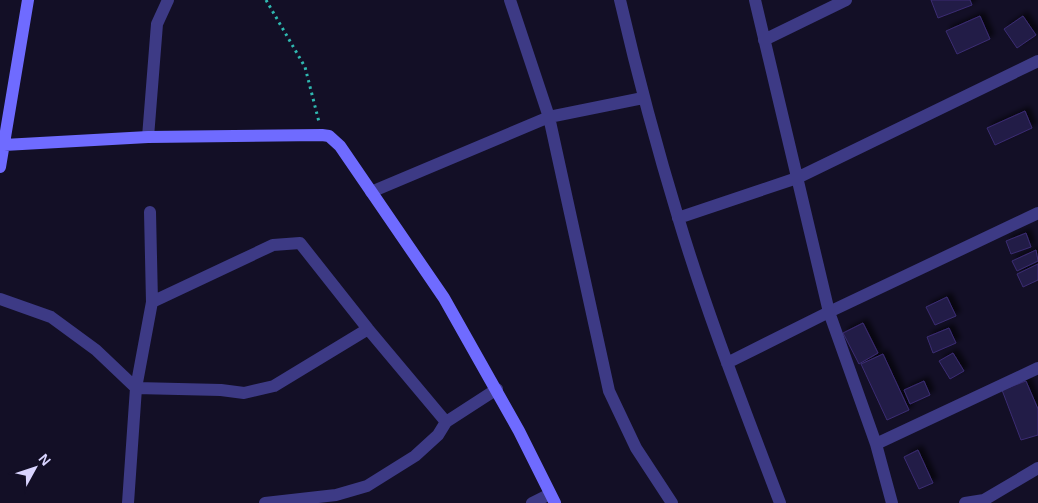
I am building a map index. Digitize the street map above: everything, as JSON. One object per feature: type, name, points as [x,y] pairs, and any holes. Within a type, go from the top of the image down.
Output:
[{"type":"main road","points":[[0,167],[2,145],[28,0]]},
{"type":"main road","points":[[2,145],[148,137],[329,136],[336,142],[444,298],[520,431],[553,499]]},
{"type":"street","points":[[148,137],[158,24],[168,0]]},
{"type":"street","points":[[510,0],[549,118],[609,391],[636,448],[672,503]]},
{"type":"street","points":[[620,0],[643,98],[678,218],[727,362],[780,503]]},
{"type":"street","points":[[755,0],[829,312],[876,444],[892,503]]},
{"type":"street","points":[[764,40],[846,0]]},
{"type":"street","points":[[678,218],[797,178],[1038,61]]},
{"type":"street","points":[[371,192],[549,118],[643,98]]},
{"type":"street","points":[[128,503],[136,388],[152,302],[150,212]]},
{"type":"street","points":[[727,362],[1038,213]]},
{"type":"street","points":[[152,302],[272,245],[300,243],[368,329],[446,422]]},
{"type":"street","points":[[0,299],[51,317],[96,350],[136,388],[221,390],[244,393],[274,386],[368,329]]},
{"type":"street","points":[[876,444],[1038,368]]},
{"type":"street","points":[[265,503],[336,495],[367,486],[415,456],[438,435],[446,422],[497,389]]},
{"type":"street","points":[[965,503],[984,501],[1038,468]]},
{"type":"street","points":[[532,503],[553,499]]},
{"type":"path","points":[[266,0],[305,67],[322,135]]},
{"type":"building","points":[[931,0],[970,0],[972,5],[938,18]]},
{"type":"building","points":[[980,16],[990,39],[957,54],[946,31]]},
{"type":"building","points":[[1023,16],[1036,35],[1017,48],[1004,29]]},
{"type":"building","points":[[1025,111],[1032,128],[995,145],[987,128]]},
{"type":"building","points":[[1026,233],[1031,247],[1011,254],[1006,241]]},
{"type":"building","points":[[1036,250],[1038,261],[1017,271],[1012,261]]},
{"type":"building","points":[[1038,264],[1038,280],[1023,287],[1017,274]]},
{"type":"building","points":[[947,297],[956,316],[935,325],[926,307]]},
{"type":"building","points":[[863,323],[878,353],[859,364],[843,333]]},
{"type":"building","points":[[949,328],[956,343],[933,353],[927,337]]},
{"type":"building","points":[[953,353],[964,371],[950,379],[939,361]]},
{"type":"building","points":[[883,354],[909,410],[887,420],[861,364]]},
{"type":"building","points":[[924,381],[930,395],[910,404],[904,390]]},
{"type":"building","points":[[1026,381],[1038,409],[1038,435],[1021,440],[1002,390]]},
{"type":"building","points":[[918,450],[933,483],[919,489],[904,457]]}]
